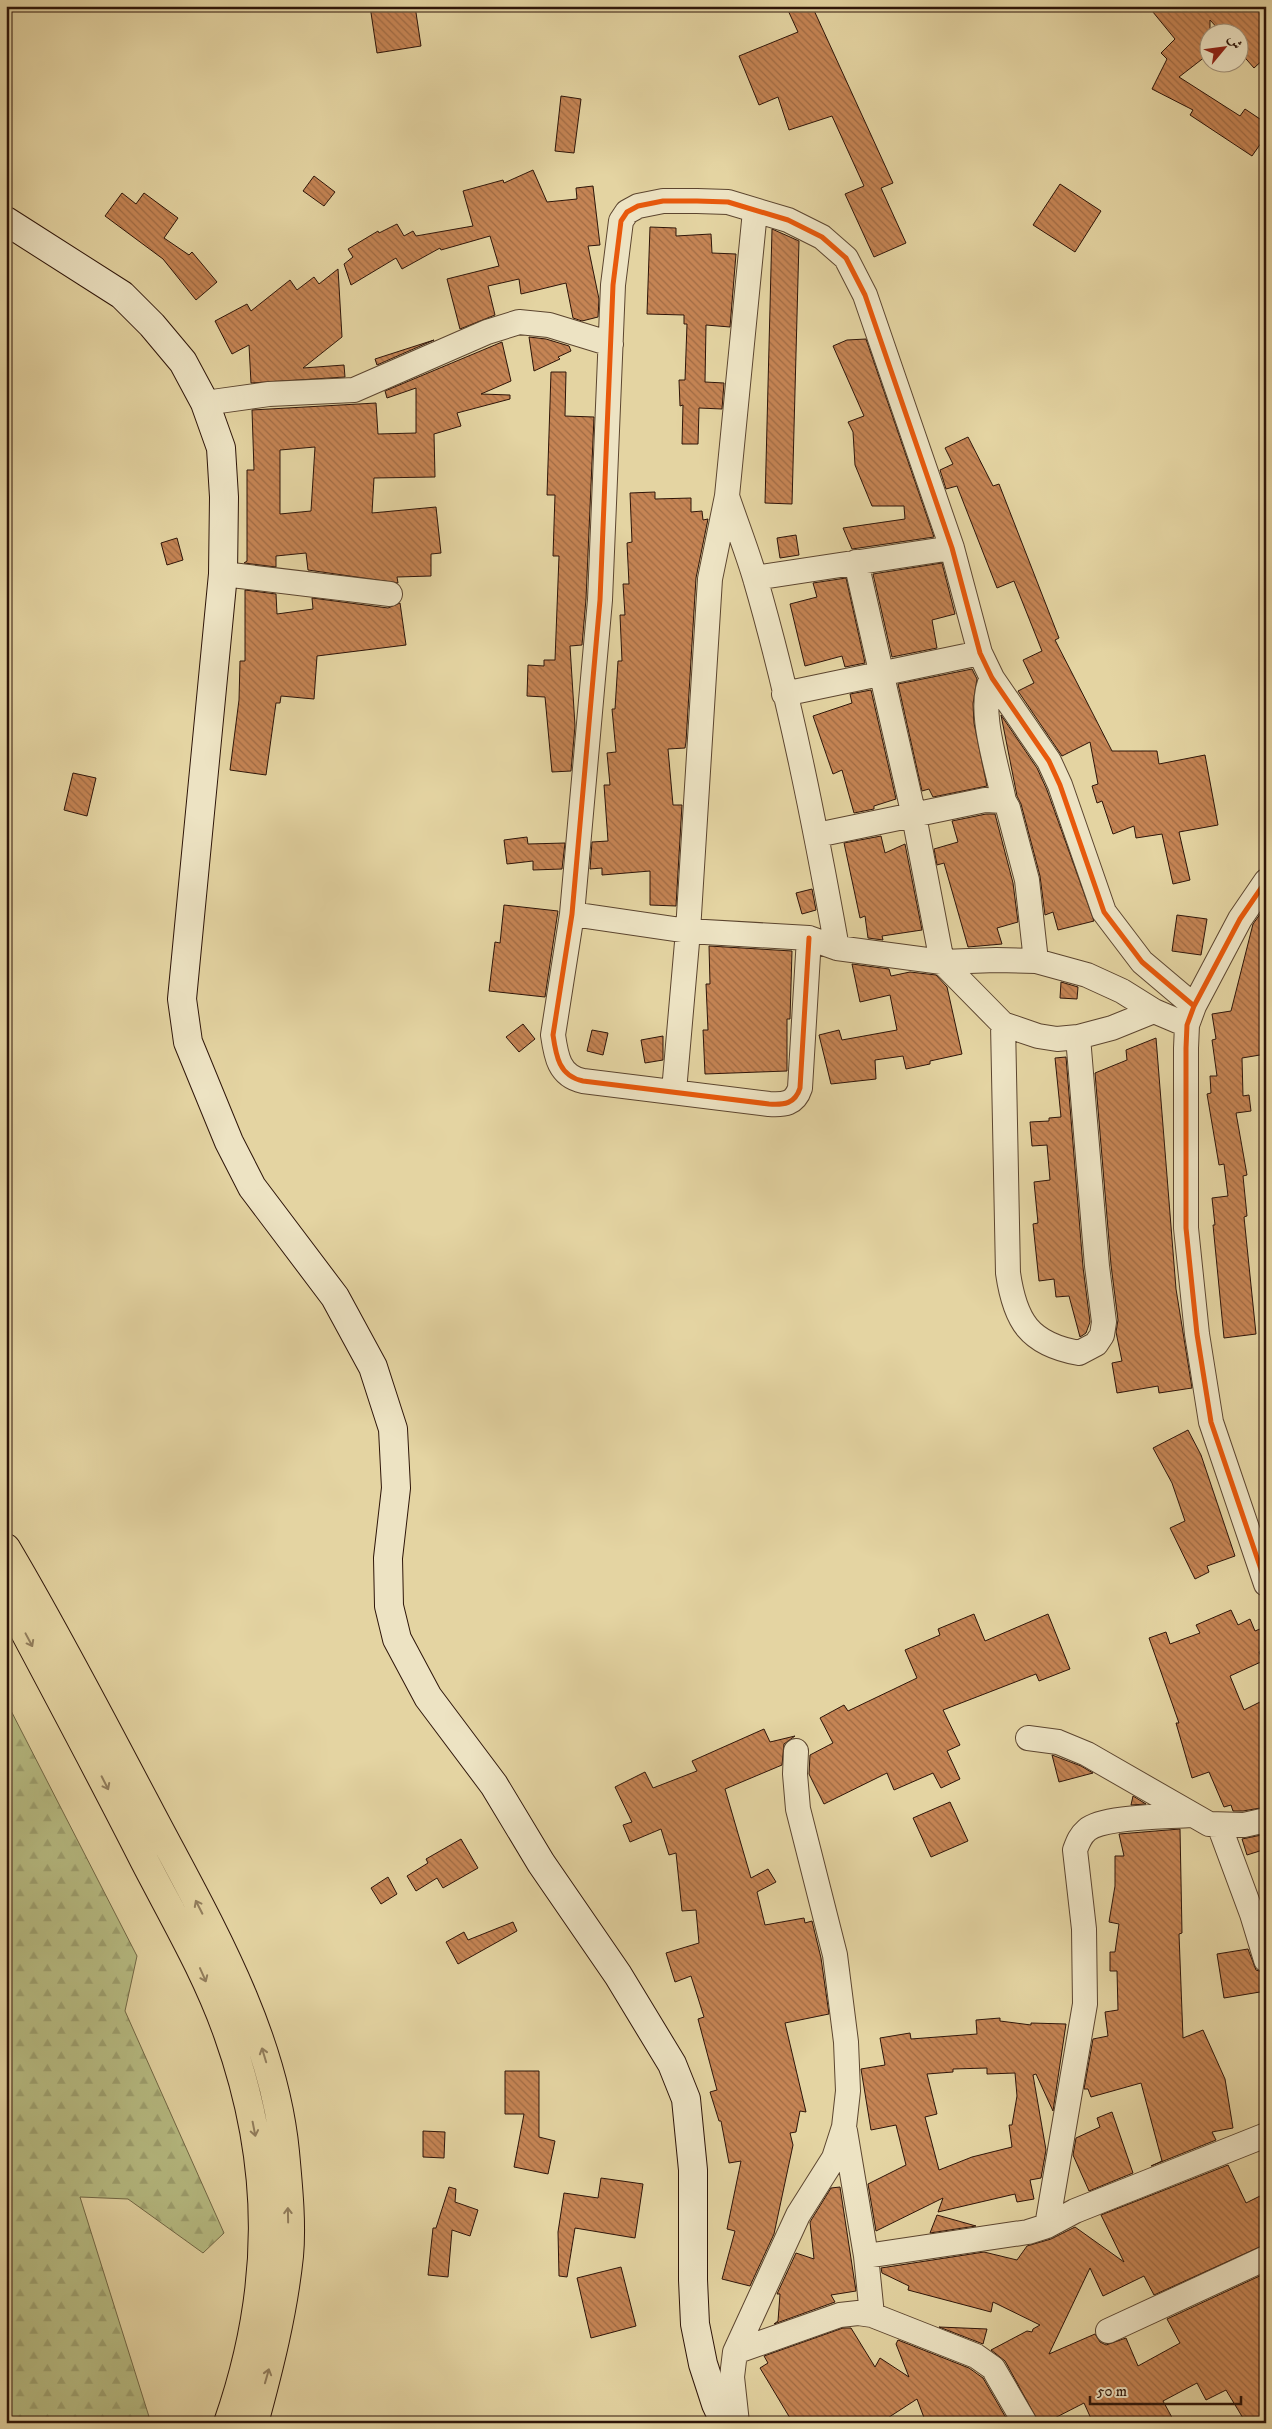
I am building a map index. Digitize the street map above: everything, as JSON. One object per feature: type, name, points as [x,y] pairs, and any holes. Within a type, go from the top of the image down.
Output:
[{"type":"highway","points":[[6,1548],[93,1705],[220,1950],[244,2000],[264,2055],[277,2104],[285,2150],[289,2254],[274,2349],[254,2423]]},
{"type":"highway","points":[[6,1597],[84,1742],[201,1970],[228,2032],[246,2086],[258,2145],[263,2192],[262,2281],[256,2324],[238,2394],[228,2423]]},
{"type":"main road","points":[[6,221],[122,295],[152,325],[183,362],[206,403],[221,448],[224,497],[223,574],[182,999],[188,1042],[229,1142],[252,1187],[335,1297],[373,1367],[393,1429],[396,1488],[388,1558],[389,1597],[397,1639],[428,1696],[494,1785],[541,1863],[618,1974],[672,2064],[686,2099],[693,2170],[692,2280],[695,2324],[703,2364],[716,2404],[725,2423]]},
{"type":"street","points":[[809,938],[802,1069],[798,1096],[788,1103],[779,1104],[583,1081],[572,1079],[562,1069],[556,1055],[553,1035],[572,914],[600,600],[617,238],[621,221],[627,212],[638,206],[663,201],[728,202],[788,220],[822,237],[846,258],[865,294],[952,548],[980,653],[992,678],[1049,761],[1060,785],[1104,912],[1142,962],[1190,1016]]},
{"type":"street","points":[[674,1091],[688,931],[710,579],[727,496],[755,211]]},
{"type":"street","points":[[206,403],[269,394],[354,390],[487,332],[519,322],[549,325],[611,344]]},
{"type":"street","points":[[727,496],[755,578],[784,694],[817,835],[837,948]]},
{"type":"street","points":[[755,578],[952,548]]},
{"type":"street","points":[[856,562],[914,816],[942,962],[1002,1024],[1038,1036],[1058,1039],[1078,1037],[1112,1028],[1154,1011]]},
{"type":"street","points":[[223,574],[390,594]]},
{"type":"street","points":[[784,694],[980,653]]},
{"type":"street","points":[[992,678],[986,692],[986,717],[1004,801],[1008,808],[1027,880],[1036,961]]},
{"type":"street","points":[[817,835],[985,800],[1004,801]]},
{"type":"street","points":[[1266,881],[1240,919],[1190,1016],[1186,1228],[1197,1334],[1211,1422],[1266,1584]]},
{"type":"street","points":[[572,914],[688,931],[809,938],[837,948],[942,962],[1036,961],[1087,975],[1122,991],[1154,1011],[1190,1016]]},
{"type":"street","points":[[1002,1024],[1008,1273],[1011,1294],[1024,1325],[1037,1337],[1061,1349],[1079,1353],[1096,1344],[1102,1335],[1104,1322],[1097,1266],[1078,1037]]},
{"type":"street","points":[[1028,1738],[1058,1742],[1087,1754],[1209,1824],[1244,1825],[1266,1820]]},
{"type":"street","points":[[737,2423],[732,2377],[735,2352],[798,2215],[834,2158],[844,2127],[848,2091],[846,2042],[834,1955],[798,1809],[795,1774],[796,1751]]},
{"type":"street","points":[[1046,2226],[1085,2004],[1084,1929],[1075,1850],[1079,1838],[1096,1824],[1124,1819],[1192,1815]]},
{"type":"street","points":[[1219,1825],[1252,1914],[1266,1960]]},
{"type":"street","points":[[844,2127],[866,2256],[872,2315]]},
{"type":"street","points":[[866,2256],[1008,2236],[1046,2226],[1075,2210],[1266,2135]]},
{"type":"street","points":[[1108,2331],[1266,2258]]},
{"type":"street","points":[[735,2352],[840,2316],[858,2313],[872,2315],[976,2356],[993,2368],[1025,2423]]},
{"type":"green space","points":[[6,1701],[137,1956],[125,2011],[224,2233],[203,2253],[128,2199],[80,2197],[151,2423],[6,2423]]},
{"type":"building","points":[[370,6],[415,6],[421,46],[377,53]]},
{"type":"building","points":[[786,6],[812,6],[893,183],[881,188],[906,243],[874,257],[845,194],[864,186],[832,116],[789,130],[778,97],[759,105],[739,56],[798,32]]},
{"type":"building","points":[[1148,6],[1259,6],[1266,14],[1266,57],[1254,68],[1250,63],[1250,22],[1212,22],[1210,20],[1210,22],[1200,22],[1200,61],[1179,77],[1240,116],[1245,109],[1266,123],[1266,136],[1252,156],[1190,115],[1193,110],[1152,89],[1167,59],[1161,53],[1175,39]]},
{"type":"building","points":[[561,96],[581,99],[574,153],[555,151]]},
{"type":"building","points":[[533,170],[547,202],[577,199],[576,188],[593,186],[600,245],[588,246],[599,299],[598,317],[582,321],[573,318],[566,283],[521,294],[519,279],[488,286],[495,315],[460,329],[447,279],[499,266],[490,236],[441,250],[440,248],[402,269],[396,258],[351,285],[344,264],[353,257],[348,249],[378,231],[379,233],[397,224],[404,236],[413,231],[416,236],[473,226],[463,191],[503,180],[504,183]]},
{"type":"building","points":[[314,176],[335,192],[324,206],[303,191]]},
{"type":"building","points":[[1060,184],[1101,211],[1075,252],[1033,225]]},
{"type":"building","points":[[122,193],[136,204],[144,193],[178,218],[164,238],[189,255],[192,252],[217,282],[196,300],[163,259],[105,216]]},
{"type":"building","points":[[650,227],[676,228],[676,236],[711,234],[712,253],[736,254],[730,327],[706,325],[705,382],[724,383],[722,409],[699,408],[698,444],[682,444],[683,405],[680,406],[679,380],[685,380],[687,324],[684,324],[684,315],[647,314]]},
{"type":"building","points":[[772,229],[799,241],[792,504],[765,503]]},
{"type":"building","points":[[338,269],[342,337],[303,368],[344,365],[345,377],[251,383],[249,345],[232,354],[215,321],[247,304],[251,311],[290,280],[297,290],[314,277],[319,284]]},
{"type":"building","points":[[529,337],[546,339],[569,346],[571,351],[558,357],[560,359],[534,371]]},
{"type":"building","points":[[866,339],[934,537],[852,549],[843,528],[905,519],[904,506],[872,506],[855,465],[853,432],[848,422],[864,416],[833,346],[847,340]]},
{"type":"building","points":[[434,340],[377,365],[375,359]]},
{"type":"building","points":[[502,342],[511,381],[481,394],[510,395],[510,399],[457,413],[461,426],[434,434],[435,477],[374,478],[372,513],[436,507],[441,553],[431,554],[431,576],[397,577],[398,583],[308,570],[306,553],[276,556],[276,567],[244,563],[247,561],[247,470],[254,470],[252,410],[376,403],[378,434],[416,433],[416,388],[387,398],[385,391]],"holes":[[[315,447],[311,511],[280,514],[280,450]]]},
{"type":"building","points":[[551,372],[566,372],[565,416],[594,417],[586,599],[582,645],[570,646],[575,726],[571,771],[552,772],[545,697],[527,696],[528,665],[544,666],[544,660],[555,660],[559,556],[553,556],[555,495],[547,495]]},
{"type":"building","points":[[968,437],[993,486],[999,484],[1059,638],[1055,640],[1112,751],[1157,751],[1159,764],[1205,755],[1218,825],[1179,832],[1190,880],[1173,884],[1162,834],[1136,838],[1134,826],[1113,834],[1102,801],[1097,803],[1092,786],[1098,784],[1090,742],[1062,756],[1018,691],[1034,683],[1023,660],[1042,651],[1014,581],[997,588],[957,486],[946,489],[940,470],[953,464],[945,448]]},
{"type":"building","points":[[655,492],[655,499],[691,498],[691,512],[702,511],[703,520],[708,519],[696,578],[685,748],[668,749],[673,805],[682,805],[676,906],[650,905],[650,871],[602,875],[602,868],[590,869],[592,842],[608,841],[604,785],[610,785],[607,753],[616,752],[612,709],[615,709],[618,661],[622,661],[620,615],[625,615],[623,584],[629,584],[627,543],[632,542],[630,493]]},
{"type":"building","points":[[796,535],[799,555],[780,558],[777,538]]},
{"type":"building","points":[[177,538],[183,560],[167,565],[161,543]]},
{"type":"building","points":[[942,563],[955,614],[932,620],[937,648],[892,657],[873,574]]},
{"type":"building","points":[[846,578],[865,663],[845,667],[842,656],[805,666],[790,604],[817,597],[813,583]]},
{"type":"building","points":[[245,590],[276,594],[277,614],[313,609],[312,598],[388,608],[400,603],[406,645],[317,656],[314,699],[281,696],[280,703],[276,703],[266,775],[230,770],[239,700],[240,661],[245,661]]},
{"type":"building","points":[[972,669],[977,679],[973,704],[974,723],[987,786],[933,797],[929,789],[922,791],[898,684]]},
{"type":"building","points":[[871,690],[896,799],[874,806],[874,809],[854,813],[842,770],[833,774],[813,716],[852,703],[850,694]]},
{"type":"building","points":[[1001,715],[1037,768],[1047,790],[1094,921],[1058,930],[1053,912],[1045,915],[1040,876],[1021,804],[1017,796]]},
{"type":"building","points":[[73,773],[96,778],[87,816],[64,810]]},
{"type":"building","points":[[995,814],[1013,883],[1018,922],[997,928],[1002,944],[968,947],[944,863],[937,865],[934,849],[958,842],[952,821]]},
{"type":"building","points":[[881,836],[885,853],[905,844],[922,930],[882,936],[883,940],[868,938],[865,916],[860,918],[844,843]]},
{"type":"building","points":[[527,837],[528,844],[565,843],[562,869],[533,870],[533,861],[507,864],[504,840]]},
{"type":"building","points":[[812,889],[816,910],[802,914],[796,893]]},
{"type":"building","points":[[504,905],[558,911],[545,997],[489,991],[495,942],[500,943]]},
{"type":"building","points":[[1266,906],[1266,1054],[1242,1058],[1243,1096],[1249,1095],[1251,1111],[1236,1113],[1247,1175],[1243,1176],[1247,1216],[1244,1217],[1256,1334],[1224,1338],[1212,1198],[1228,1196],[1224,1164],[1219,1165],[1207,1094],[1211,1093],[1210,1076],[1217,1076],[1212,1040],[1216,1039],[1212,1014],[1231,1011],[1253,924]]},
{"type":"building","points":[[1177,915],[1207,919],[1201,955],[1172,951]]},
{"type":"building","points":[[709,946],[792,951],[790,1019],[787,1019],[787,1071],[705,1074],[703,1030],[708,1030],[706,984],[710,984]]},
{"type":"building","points":[[852,964],[889,969],[891,976],[910,972],[936,975],[947,987],[962,1054],[930,1061],[930,1064],[906,1069],[903,1056],[875,1060],[876,1079],[831,1084],[819,1035],[839,1030],[842,1040],[897,1030],[890,995],[860,1002]]},
{"type":"building","points":[[1061,982],[1078,987],[1077,999],[1060,998]]},
{"type":"building","points":[[523,1024],[535,1039],[519,1052],[506,1037]]},
{"type":"building","points":[[592,1030],[608,1033],[603,1055],[587,1051]]},
{"type":"building","points":[[663,1036],[663,1060],[645,1063],[641,1040]]},
{"type":"building","points":[[1156,1038],[1176,1289],[1192,1388],[1159,1393],[1158,1386],[1117,1393],[1112,1363],[1122,1361],[1116,1332],[1118,1320],[1111,1265],[1095,1073],[1127,1060],[1126,1050]]},
{"type":"building","points":[[1066,1057],[1083,1267],[1090,1322],[1086,1333],[1080,1337],[1069,1296],[1056,1297],[1054,1279],[1039,1281],[1033,1224],[1038,1223],[1034,1182],[1050,1180],[1047,1145],[1032,1146],[1030,1122],[1049,1121],[1049,1118],[1061,1117],[1055,1058]]},
{"type":"building","points":[[1188,1430],[1201,1455],[1235,1556],[1207,1566],[1209,1572],[1195,1579],[1170,1528],[1185,1521],[1172,1483],[1153,1448]]},
{"type":"building","points":[[1231,1610],[1238,1625],[1250,1619],[1255,1631],[1260,1629],[1266,1641],[1266,1649],[1259,1652],[1263,1661],[1230,1676],[1244,1710],[1266,1699],[1266,1807],[1243,1811],[1233,1811],[1231,1805],[1224,1807],[1209,1772],[1192,1778],[1176,1723],[1179,1723],[1149,1638],[1166,1632],[1170,1644],[1200,1633],[1196,1625]]},
{"type":"building","points":[[974,1614],[985,1641],[1048,1614],[1070,1669],[1039,1681],[1036,1674],[943,1710],[960,1745],[947,1751],[960,1779],[941,1788],[933,1773],[894,1790],[887,1773],[824,1804],[809,1774],[810,1755],[833,1743],[820,1718],[844,1705],[848,1711],[917,1678],[905,1650],[940,1635],[938,1629]]},
{"type":"building","points":[[764,1729],[770,1742],[795,1736],[784,1744],[782,1765],[725,1789],[751,1878],[768,1869],[776,1882],[757,1892],[765,1925],[804,1918],[805,1923],[812,1921],[821,1958],[829,2014],[785,2023],[806,2112],[800,2111],[796,2132],[790,2133],[793,2145],[774,2234],[750,2286],[722,2279],[735,2231],[727,2229],[741,2161],[729,2163],[721,2121],[719,2121],[710,2092],[717,2090],[698,2019],[704,2017],[691,1976],[675,1982],[666,1953],[699,1943],[696,1910],[682,1911],[676,1853],[669,1855],[661,1829],[630,1842],[623,1825],[632,1822],[615,1787],[645,1772],[653,1788],[697,1771],[692,1761]]},
{"type":"building","points":[[1052,1755],[1081,1766],[1093,1773],[1059,1782]]},
{"type":"building","points":[[1133,1796],[1146,1804],[1131,1805]]},
{"type":"building","points":[[950,1802],[968,1841],[931,1857],[913,1818]]},
{"type":"building","points":[[1180,1829],[1182,1933],[1179,1934],[1183,2038],[1203,2030],[1225,2079],[1233,2128],[1212,2132],[1216,2140],[1151,2166],[1162,2161],[1141,2083],[1091,2097],[1088,2089],[1084,2089],[1093,2039],[1108,2036],[1105,2012],[1118,2010],[1117,1971],[1110,1971],[1110,1952],[1115,1952],[1119,1924],[1109,1922],[1115,1886],[1115,1856],[1124,1856],[1119,1834]]},
{"type":"building","points":[[1266,1834],[1266,1849],[1247,1855],[1242,1839]]},
{"type":"building","points":[[461,1839],[478,1868],[443,1888],[437,1878],[416,1891],[407,1876],[428,1863],[426,1859]]},
{"type":"building","points":[[388,1877],[397,1894],[381,1904],[371,1888]]},
{"type":"building","points":[[513,1922],[517,1931],[458,1964],[446,1942],[464,1932],[468,1940]]},
{"type":"building","points":[[1248,1949],[1256,1970],[1266,1973],[1266,1991],[1224,1998],[1217,1954]]},
{"type":"building","points":[[1000,2018],[1000,2021],[1031,2025],[1031,2023],[1066,2024],[1053,2111],[1036,2074],[1033,2075],[1046,2150],[1041,2178],[1030,2180],[1034,2199],[1017,2202],[1015,2194],[938,2212],[943,2198],[876,2231],[868,2184],[906,2165],[896,2125],[871,2130],[861,2069],[885,2065],[880,2038],[910,2033],[911,2039],[977,2034],[976,2020]],"holes":[[[987,2068],[987,2074],[1015,2073],[1017,2096],[1012,2125],[1009,2125],[1012,2147],[972,2157],[939,2170],[925,2117],[937,2114],[927,2074],[953,2072],[953,2069]]]},
{"type":"building","points":[[505,2071],[539,2071],[539,2137],[555,2141],[548,2174],[514,2167],[524,2114],[505,2114]]},
{"type":"building","points":[[1112,2112],[1133,2173],[1089,2191],[1073,2155],[1076,2138],[1100,2127],[1097,2118]]},
{"type":"building","points":[[423,2131],[445,2132],[444,2158],[423,2157]]},
{"type":"building","points":[[1228,2165],[1246,2203],[1266,2193],[1266,2244],[1154,2295],[1144,2276],[1103,2296],[1090,2268],[1049,2354],[1095,2334],[1100,2342],[1106,2345],[1126,2338],[1138,2366],[1180,2343],[1167,2319],[1266,2273],[1266,2423],[1246,2423],[1226,2390],[1206,2400],[1197,2383],[1163,2401],[1175,2423],[1093,2423],[1084,2403],[1045,2423],[1039,2423],[1005,2361],[991,2350],[1027,2331],[1032,2332],[1033,2329],[1040,2325],[993,2302],[991,2312],[908,2290],[909,2286],[882,2273],[881,2268],[984,2252],[1017,2260],[1027,2246],[1051,2239],[1075,2227],[1124,2262],[1101,2215]]},
{"type":"building","points":[[601,2178],[643,2184],[635,2238],[575,2228],[567,2277],[559,2276],[558,2232],[564,2193],[598,2198]]},
{"type":"building","points":[[449,2187],[456,2189],[455,2202],[478,2210],[470,2236],[452,2230],[448,2277],[428,2275],[433,2228],[436,2228]]},
{"type":"building","points":[[840,2187],[856,2291],[831,2295],[835,2302],[774,2324],[778,2321],[780,2294],[777,2294],[796,2253],[814,2259],[810,2222],[831,2188]]},
{"type":"building","points":[[937,2215],[976,2226],[930,2233]]},
{"type":"building","points":[[621,2267],[636,2326],[591,2338],[577,2278]]},
{"type":"building","points":[[939,2327],[987,2329],[983,2344]]},
{"type":"building","points":[[843,2328],[851,2328],[875,2367],[880,2358],[909,2377],[896,2344],[898,2340],[969,2368],[983,2378],[1009,2423],[926,2423],[917,2399],[880,2423],[793,2423],[760,2368],[768,2363],[764,2356]]},
{"type":"cycle path","points":[[809,938],[800,1088],[792,1100],[779,1104],[769,1104],[583,1081],[569,1075],[560,1064],[553,1035],[572,914],[600,600],[613,285],[621,221],[627,212],[638,206],[663,201],[728,202],[788,220],[822,237],[846,258],[865,295],[952,548],[980,653],[992,678],[1049,761],[1060,785],[1104,912],[1142,962],[1194,1006]]},
{"type":"cycle path","points":[[1266,881],[1240,919],[1194,1006],[1187,1025],[1186,1048],[1186,1228],[1197,1334],[1211,1422],[1266,1584]]}]
